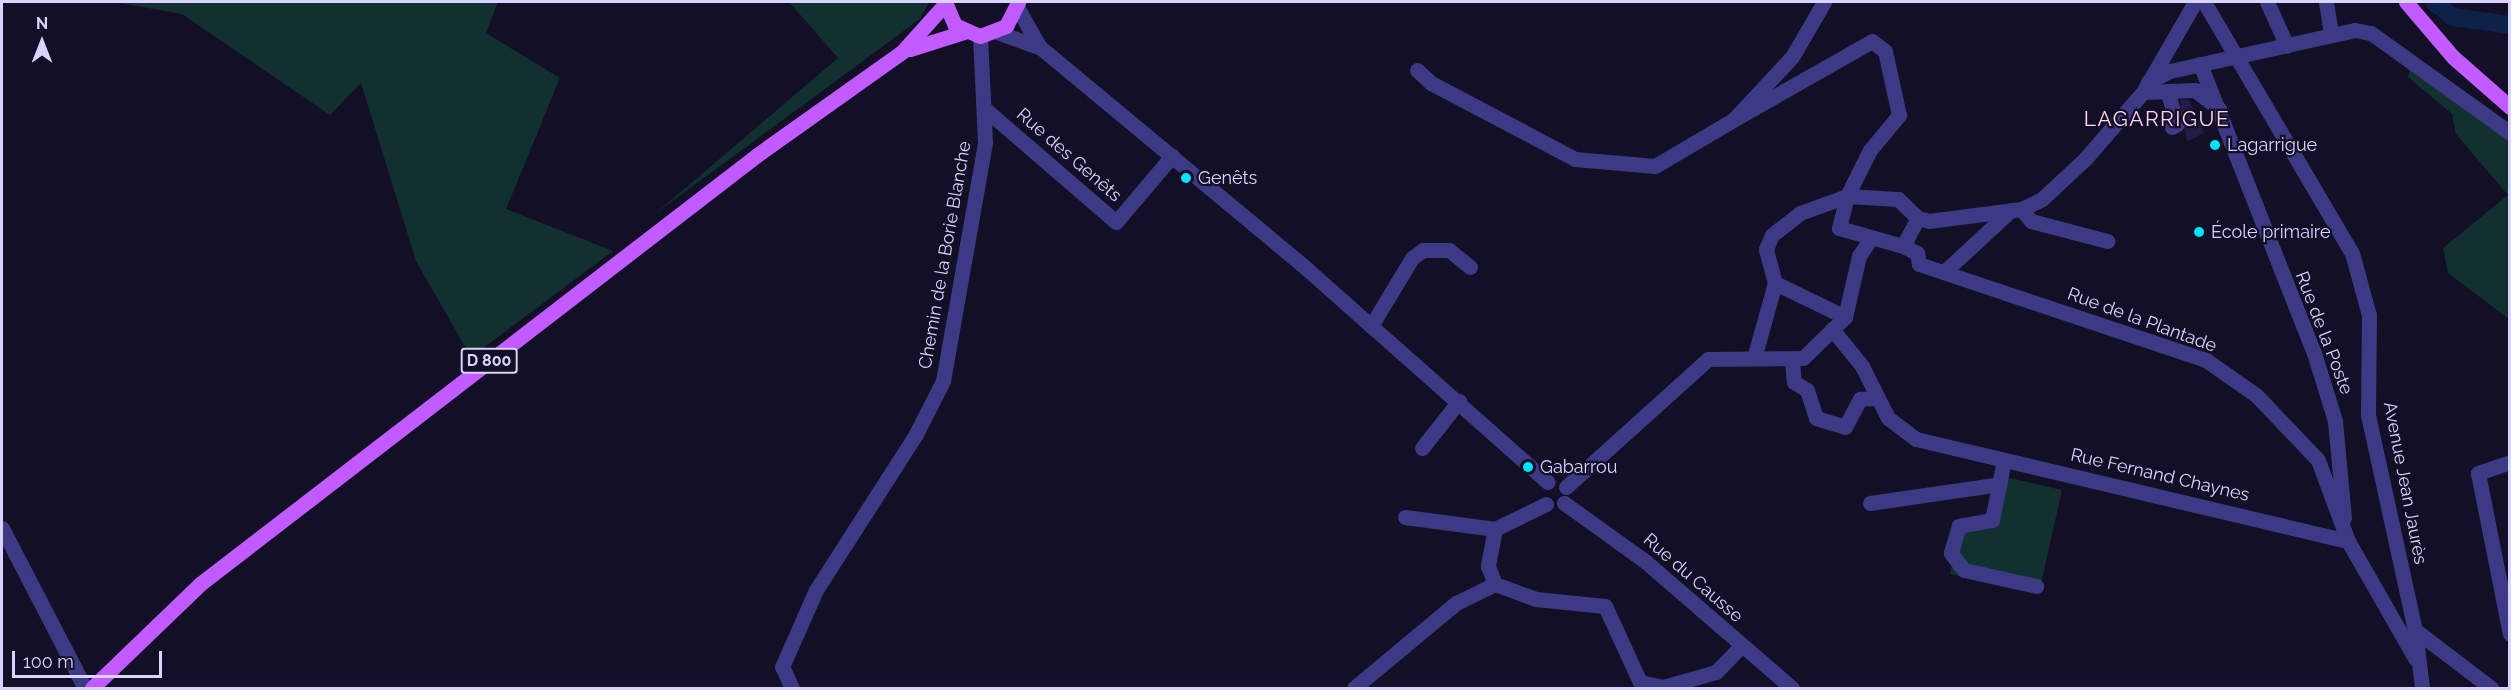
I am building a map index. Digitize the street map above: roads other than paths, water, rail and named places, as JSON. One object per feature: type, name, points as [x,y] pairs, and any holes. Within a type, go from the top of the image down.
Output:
[{"type":"main road","points":[[2406,2],[2453,57],[2510,107]]},
{"type":"main road","points":[[945,3],[964,32],[980,36],[997,32],[1018,4]]},
{"type":"main road","name":"D 800","points":[[92,688],[165,614],[237,555],[765,149],[902,52],[945,3]]},
{"type":"main road","name":"D 800","points":[[902,52],[964,32]]},
{"type":"street","points":[[1733,120],[1792,57],[1824,2]]},
{"type":"street","points":[[1944,272],[2016,210],[2042,199],[2085,159],[2146,87],[2194,2]]},
{"type":"street","name":"Avenue Jean Jaurès","points":[[2204,2],[2352,253],[2369,315],[2368,415],[2415,630],[2422,688]]},
{"type":"street","points":[[2267,2],[2287,46]]},
{"type":"street","points":[[2326,2],[2331,34]]},
{"type":"street","points":[[1018,4],[1041,48]]},
{"type":"street","points":[[997,32],[1041,48],[1172,156],[1459,401],[1548,482],[1566,487]]},
{"type":"street","points":[[2146,87],[2200,64],[2287,46],[2331,34],[2371,33],[2510,133]]},
{"type":"street","name":"Chemin de la Borie Blanche","points":[[792,688],[782,667],[816,590],[916,434],[943,381],[985,142],[980,36]]},
{"type":"street","points":[[1417,70],[1431,83],[1575,159],[1655,166],[1872,41],[1885,51],[1899,115],[1870,150],[1847,196],[1839,228],[1903,246],[1918,218]]},
{"type":"street","name":"Rue de la Poste","points":[[2200,64],[2221,111],[2335,421],[2344,521]]},
{"type":"street","points":[[2146,87],[2168,94],[2195,90],[2221,111]]},
{"type":"street","points":[[2168,94],[2177,123],[2172,126]]},
{"type":"street","name":"Rue des Genêts","points":[[985,110],[1116,222],[1172,156]]},
{"type":"street","points":[[1754,358],[1775,284],[1766,249],[1772,235],[1800,213],[1847,196],[1868,194],[1902,204],[1918,218],[2016,210],[2031,221],[2107,241]]},
{"type":"street","points":[[1406,517],[1495,529],[1546,504],[1564,503],[1566,487],[1708,359],[1754,358],[1792,361],[1832,329],[1845,317],[1859,256],[1871,238]]},
{"type":"street","name":"Rue de la Plantade","points":[[1903,246],[1917,253],[1919,264],[2206,360],[2290,426],[2319,460],[2344,521],[2348,541]]},
{"type":"street","points":[[1371,326],[1412,258],[1423,250],[1449,250],[1470,267]]},
{"type":"street","points":[[1775,284],[1845,317]]},
{"type":"street","name":"Rue Fernand Chaynes","points":[[1832,329],[1862,366],[1888,418],[1916,439],[2348,541]]},
{"type":"street","points":[[1792,361],[1794,382],[1807,390],[1816,418],[1845,427],[1860,399],[1876,398]]},
{"type":"street","points":[[1422,448],[1459,401]]},
{"type":"street","points":[[2004,460],[1992,520],[1959,526],[1952,553],[1964,570],[2036,586]]},
{"type":"street","points":[[2510,462],[2478,473],[2510,634]]},
{"type":"street","points":[[1546,504],[1541,492],[1548,482]]},
{"type":"street","points":[[1869,503],[2000,484]]},
{"type":"street","name":"Rue du Causse","points":[[1564,503],[1646,562],[1792,688]]},
{"type":"street","points":[[2,528],[85,688]]},
{"type":"street","points":[[1495,529],[1488,566],[1495,584]]},
{"type":"street","points":[[2348,541],[2418,663]]},
{"type":"street","points":[[1354,688],[1456,603],[1495,584],[1536,599],[1605,606],[1641,685],[1663,687],[1716,672],[1741,646]]},
{"type":"street","points":[[2415,630],[2491,688]]},
{"type":"waterway","points":[[2434,2],[2453,17],[2510,25]]},
{"type":"place","name":"Lagarrigue","points":[[2215,145]]},
{"type":"place","name":"Genêts","points":[[1186,178]]},
{"type":"place","name":"École primaire","points":[[2199,232]]},
{"type":"place","name":"Gabarrou","points":[[1528,467]]},
{"type":"district","name":"LAGARRIGUE","points":[[2157,119]]}]
